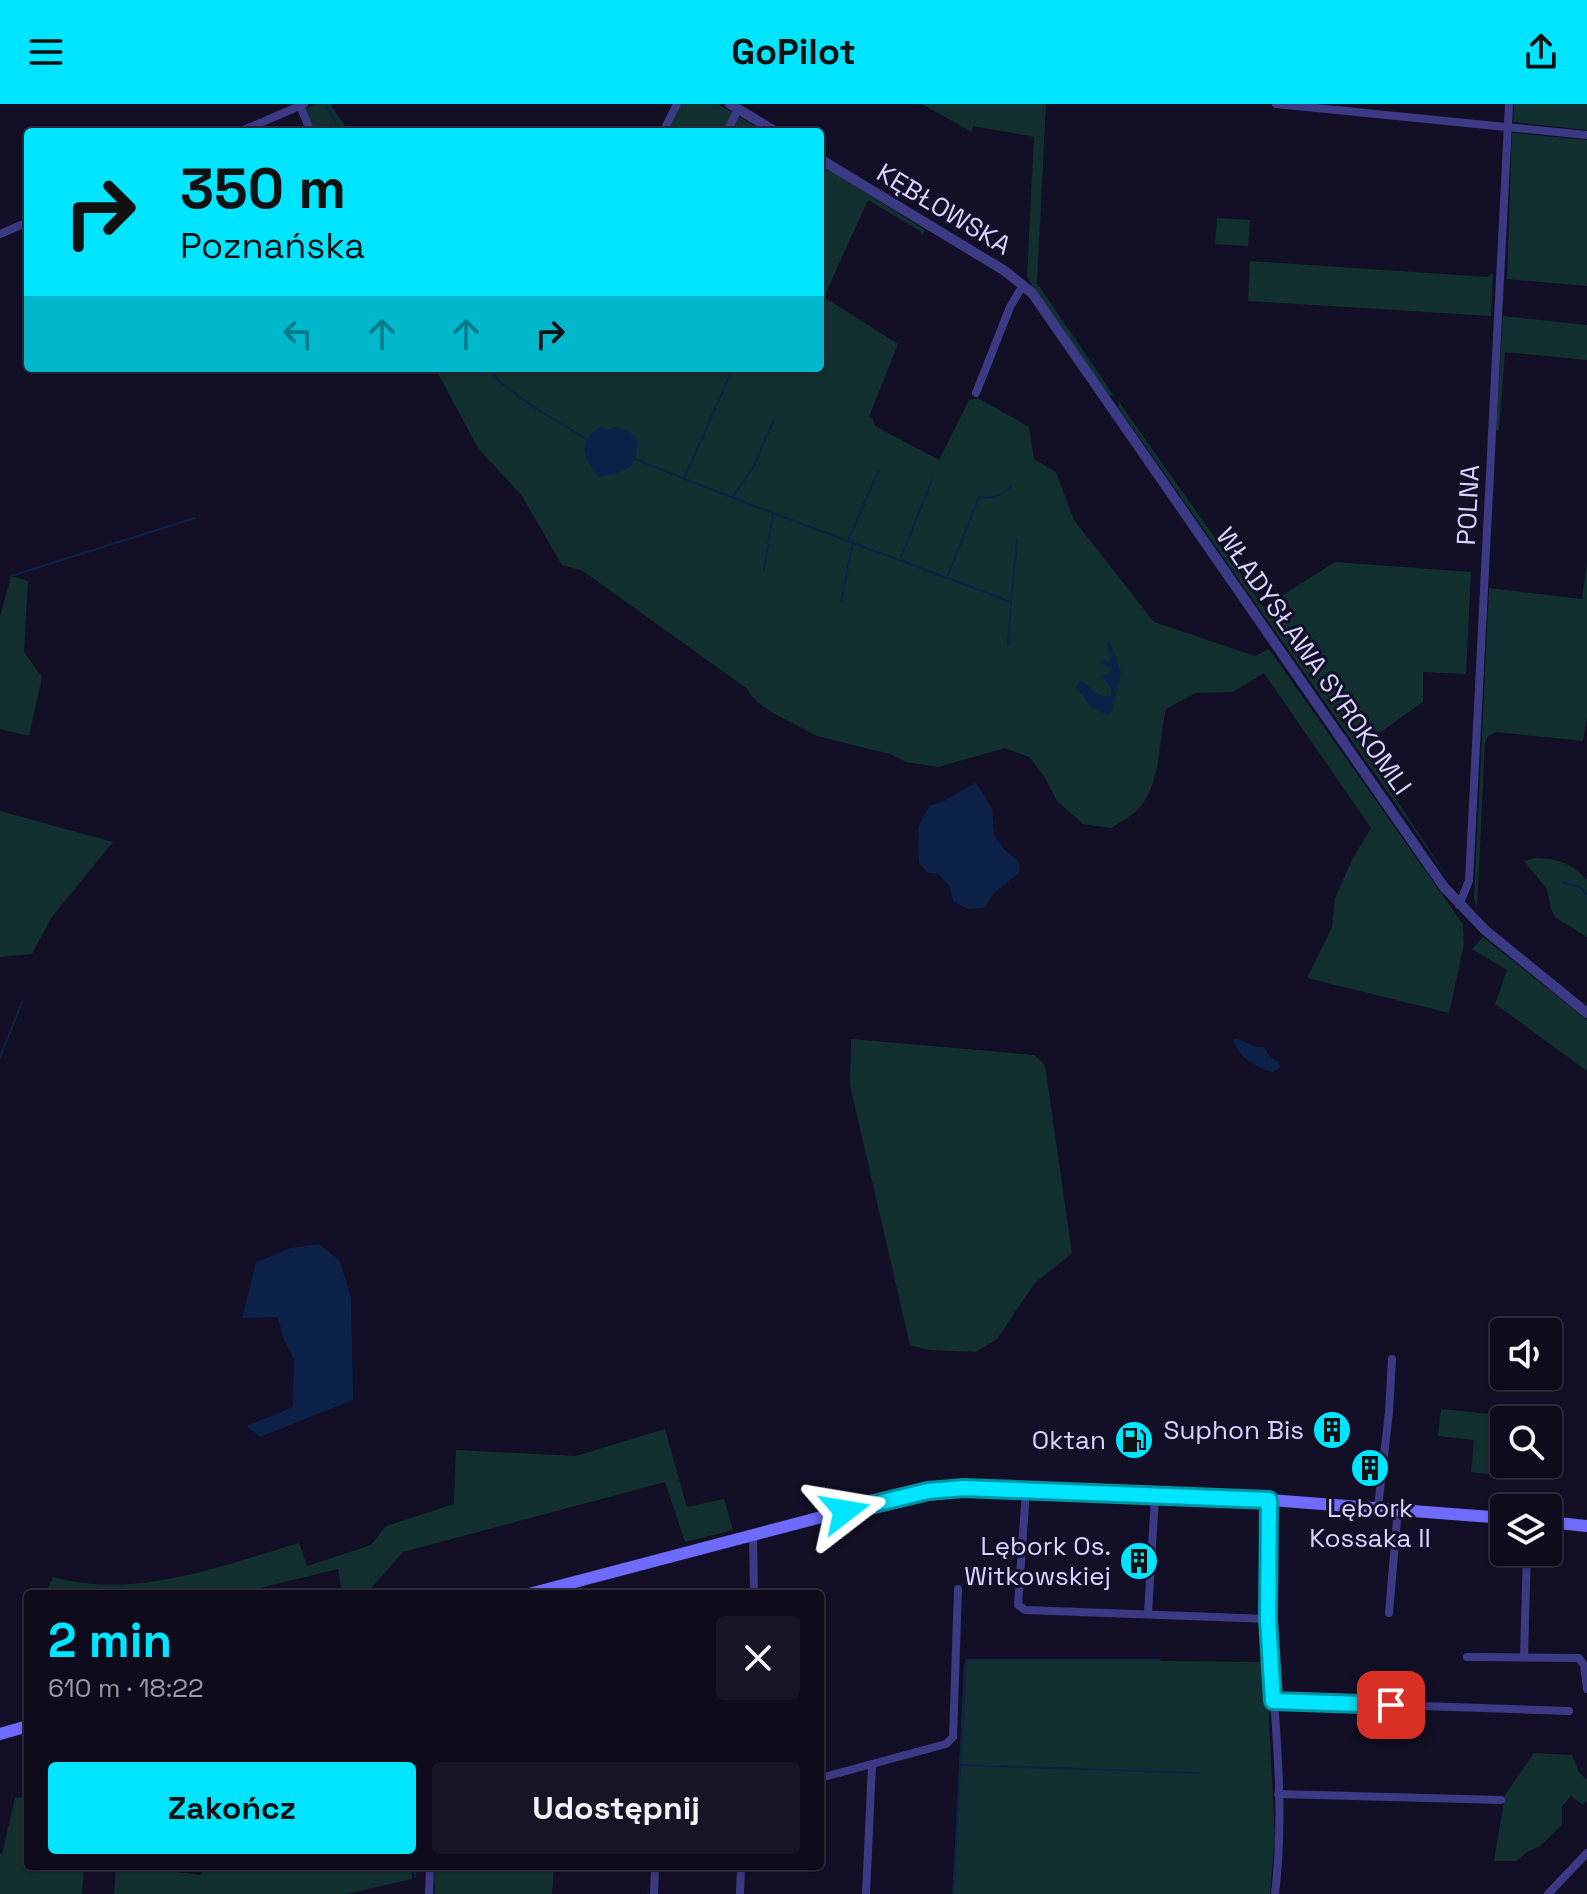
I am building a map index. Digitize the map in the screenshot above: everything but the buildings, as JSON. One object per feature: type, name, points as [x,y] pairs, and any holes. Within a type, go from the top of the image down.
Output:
[{"type":"main road","points":[[544,1590],[928,1491],[964,1488],[1269,1500],[1490,1517]]},
{"type":"main road","points":[[1562,1523],[1587,1526]]},
{"type":"main road","points":[[0,1734],[24,1727]]},
{"type":"street","points":[[665,128],[677,104]]},
{"type":"street","points":[[1276,104],[1587,135]]},
{"type":"street","points":[[1379,115],[1380,104]]},
{"type":"street","name":"POLNA","points":[[1459,905],[1469,881],[1509,104]]},
{"type":"street","points":[[248,128],[302,105],[310,128]]},
{"type":"street","points":[[728,128],[734,106],[770,128]]},
{"type":"street","name":"KĘBŁOWSKA","points":[[824,161],[1023,285],[1039,303]]},
{"type":"street","points":[[0,234],[24,224]]},
{"type":"street","points":[[976,393],[1010,307],[1023,285]]},
{"type":"street","name":"WŁADYSŁAWA SYROKOMLI","points":[[1039,303],[1434,874],[1485,930],[1587,1013]]},
{"type":"street","points":[[1378,1507],[1392,1359]]},
{"type":"street","points":[[1026,1490],[1018,1605],[1025,1610],[1268,1619]]},
{"type":"street","points":[[1148,1613],[1155,1496]]},
{"type":"street","points":[[1269,1500],[1268,1619],[1280,1837],[1275,1894]]},
{"type":"street","points":[[1389,1613],[1398,1508]]},
{"type":"street","points":[[753,1535],[754,1590]]},
{"type":"street","points":[[1524,1656],[1527,1566]]},
{"type":"street","points":[[824,1777],[946,1744],[953,1737],[958,1589]]},
{"type":"street","points":[[1467,1657],[1524,1656],[1582,1660],[1587,1689]]},
{"type":"street","points":[[1273,1701],[1569,1711]]},
{"type":"street","points":[[866,1894],[872,1766]]},
{"type":"street","points":[[1278,1794],[1501,1800]]},
{"type":"street","points":[[1548,1894],[1587,1853]]},
{"type":"street","points":[[429,1894],[430,1870]]},
{"type":"street","points":[[654,1894],[655,1870]]},
{"type":"street","points":[[740,1894],[741,1870]]},
{"type":"green space","points":[[317,104],[330,104],[346,128],[307,128],[299,111]]},
{"type":"green space","points":[[680,104],[718,104],[758,128],[668,128]]},
{"type":"green space","points":[[922,104],[1046,104],[1037,283],[1114,396],[1109,395],[1027,276],[1034,137],[973,126],[972,132]]},
{"type":"green space","points":[[1514,104],[1587,104],[1587,130],[1513,122]]},
{"type":"green space","points":[[1512,133],[1587,140],[1587,286],[1507,279]]},
{"type":"green space","points":[[824,167],[925,230],[922,235],[868,200],[824,297]]},
{"type":"green space","points":[[1217,218],[1250,220],[1248,246],[1215,244]]},
{"type":"green space","points":[[1250,261],[1487,277],[1493,273],[1491,316],[1248,301]]},
{"type":"green space","points":[[824,297],[898,344],[869,417],[875,426],[939,460],[969,400],[978,398],[1029,427],[1034,459],[1056,472],[1074,520],[1154,622],[1255,656],[1269,649],[1463,924],[1464,944],[1449,1013],[1307,978],[1332,927],[1335,898],[1371,828],[1264,673],[1233,692],[1196,693],[1166,709],[1153,784],[1141,806],[1111,828],[1083,824],[1057,801],[1044,776],[1029,757],[1005,748],[938,767],[906,762],[890,754],[817,736],[773,713],[756,701],[746,688],[583,571],[562,565],[522,496],[478,448],[437,372],[824,372]]},
{"type":"green space","points":[[1503,316],[1587,325],[1587,360],[1505,352],[1499,430],[1496,430]]},
{"type":"green space","points":[[1119,402],[1264,607],[1335,562],[1471,572],[1466,674],[1423,672],[1423,702],[1361,746],[1452,884],[1118,407]]},
{"type":"green space","points":[[1587,563],[1587,718],[1583,741],[1496,732],[1488,736],[1485,743],[1477,908],[1474,898],[1489,588],[1582,599]]},
{"type":"green space","points":[[11,576],[28,581],[24,652],[42,677],[29,736],[0,729],[0,617]]},
{"type":"green space","points":[[0,811],[113,842],[51,918],[32,954],[0,957]]},
{"type":"green space","points":[[1535,858],[1564,863],[1587,880],[1587,937],[1555,917],[1547,889],[1524,861]]},
{"type":"green space","points":[[1483,937],[1587,1020],[1587,1071],[1495,1004],[1507,970],[1472,949]]},
{"type":"green space","points":[[851,1039],[1034,1055],[1045,1065],[1072,1253],[1034,1284],[997,1339],[976,1352],[929,1350],[910,1345],[850,1085]]},
{"type":"green space","points":[[1441,1409],[1490,1414],[1490,1474],[1471,1472],[1474,1440],[1438,1436]]},
{"type":"green space","points":[[665,1429],[687,1507],[724,1499],[733,1530],[685,1542],[665,1482],[403,1552],[370,1590],[341,1590],[338,1569],[251,1590],[47,1590],[53,1577],[116,1585],[147,1582],[209,1570],[299,1543],[307,1566],[371,1545],[386,1526],[454,1504],[456,1450],[576,1456]]},
{"type":"green space","points":[[966,1660],[1266,1662],[1275,1838],[1270,1894],[953,1894],[964,1665]]},
{"type":"green space","points":[[1534,1753],[1572,1755],[1579,1772],[1587,1780],[1587,1801],[1583,1805],[1571,1796],[1562,1806],[1562,1825],[1540,1846],[1516,1861],[1494,1861],[1505,1795]]},
{"type":"green space","points":[[24,1797],[24,1870],[84,1870],[82,1894],[0,1894],[0,1854],[15,1798]]},
{"type":"green space","points":[[116,1870],[178,1870],[201,1875],[203,1870],[412,1870],[412,1879],[347,1894],[114,1894]]},
{"type":"green space","points":[[434,1870],[554,1870],[552,1894],[435,1894]]},
{"type":"water","points":[[601,427],[628,431],[638,439],[635,458],[628,468],[598,477],[584,450],[588,438]]},
{"type":"water","points":[[1109,639],[1121,672],[1112,712],[1108,715],[1091,708],[1076,687],[1081,681],[1098,694],[1111,696],[1112,689],[1101,676],[1112,672],[1111,667],[1101,663],[1111,658],[1107,645]]},
{"type":"water","points":[[976,783],[992,808],[994,835],[1019,862],[1020,872],[993,894],[985,908],[968,909],[953,901],[950,887],[939,874],[928,873],[919,863],[918,827],[930,805]]},
{"type":"water","points":[[1236,1038],[1255,1047],[1264,1047],[1271,1058],[1279,1062],[1280,1068],[1272,1072],[1249,1061],[1236,1047],[1233,1041]]},
{"type":"water","points":[[319,1244],[340,1261],[351,1298],[353,1400],[260,1437],[247,1426],[293,1407],[294,1359],[283,1338],[278,1317],[242,1318],[256,1262],[291,1248]]},
{"type":"waterway","points":[[325,104],[339,128]]},
{"type":"waterway","points":[[491,372],[521,398],[586,439]]},
{"type":"waterway","points":[[684,479],[731,372]]},
{"type":"waterway","points":[[732,498],[754,466],[773,421]]},
{"type":"waterway","points":[[635,459],[1011,602],[1017,540]]},
{"type":"waterway","points":[[849,538],[879,470]]},
{"type":"waterway","points":[[901,557],[932,480]]},
{"type":"waterway","points":[[948,575],[979,497],[996,496],[1011,487]]},
{"type":"waterway","points":[[764,570],[773,513]]},
{"type":"waterway","points":[[11,576],[195,518]]},
{"type":"waterway","points":[[841,602],[853,541]]},
{"type":"waterway","points":[[1008,645],[1011,603]]},
{"type":"waterway","points":[[1562,882],[1580,887],[1587,895]]},
{"type":"waterway","points":[[0,1057],[22,1002]]},
{"type":"waterway","points":[[953,1894],[966,1660],[1160,1660]]},
{"type":"waterway","points":[[960,1765],[1199,1773]]},
{"type":"waterway","points":[[415,1870],[415,1877]]},
{"type":"place","name":"Suphon Bis","points":[[1332,1430]]},
{"type":"place","name":"Oktan","points":[[1134,1440]]},
{"type":"place","name":"Lębork Kossaka II","points":[[1370,1468]]},
{"type":"place","name":"Lębork Os. Witkowskiej","points":[[1139,1561]]},
{"type":"route","points":[[845,1511],[905,1495],[964,1488],[1269,1500],[1268,1619],[1273,1701],[1391,1705]]}]
